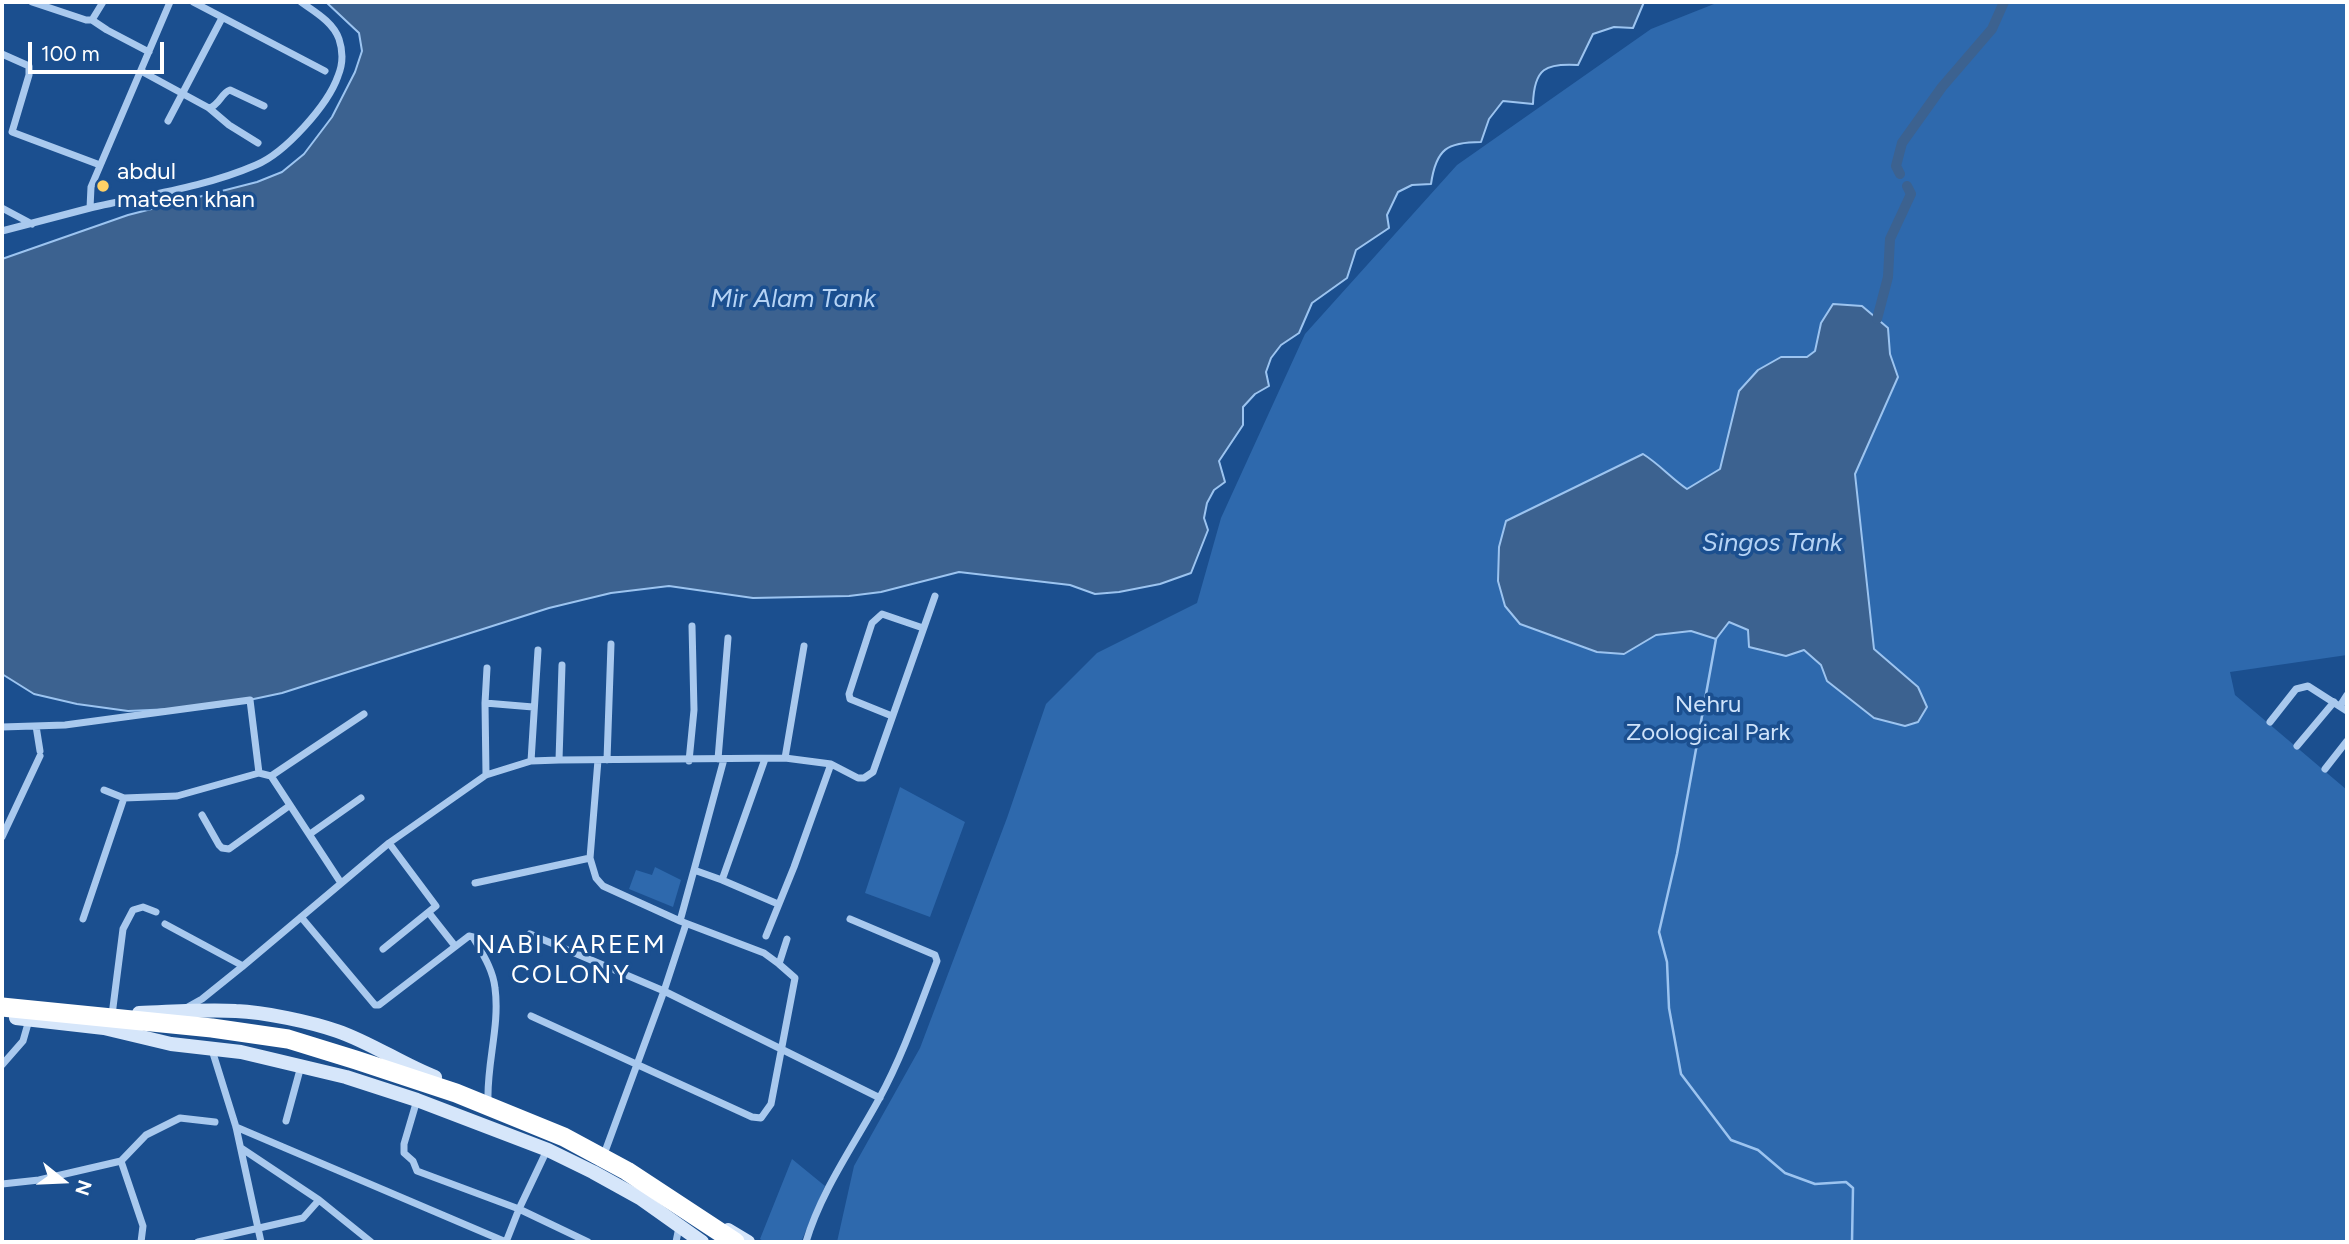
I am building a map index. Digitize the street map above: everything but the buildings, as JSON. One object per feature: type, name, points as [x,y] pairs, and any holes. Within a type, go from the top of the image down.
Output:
[{"type":"highway","points":[[2,1009],[276,1046],[388,1078],[521,1128],[581,1154],[721,1242]]},
{"type":"highway","points":[[2,1009],[212,1028],[288,1039],[356,1060],[456,1093],[564,1137],[627,1171],[735,1242]]},
{"type":"street","points":[[32,2],[92,20],[149,52]]},
{"type":"street","points":[[92,20],[103,2]]},
{"type":"street","points":[[90,208],[91,187],[170,2]]},
{"type":"street","points":[[193,2],[325,71]]},
{"type":"street","points":[[2,231],[90,208],[201,184],[259,164],[277,152],[312,118],[340,72],[343,53],[338,36],[324,18],[302,2]]},
{"type":"street","points":[[168,121],[222,18]]},
{"type":"street","points":[[2,54],[29,66],[29,75],[12,132],[100,165]]},
{"type":"street","points":[[141,71],[209,107],[229,125],[258,143]]},
{"type":"street","points":[[209,107],[219,102],[230,90],[264,106]]},
{"type":"street","points":[[2,208],[32,224]]},
{"type":"street","points":[[170,1044],[178,1012],[202,999],[389,843],[486,775],[531,761],[785,758],[831,764],[858,778],[869,776],[873,772],[935,596]]},
{"type":"street","points":[[892,716],[850,699],[849,694],[872,623],[883,614],[923,628]]},
{"type":"street","points":[[689,761],[694,710],[692,626]]},
{"type":"street","points":[[593,1172],[606,1152],[638,1065],[664,990],[683,922],[721,759],[728,638]]},
{"type":"street","points":[[531,1016],[752,1117],[761,1118],[771,1104],[795,978],[764,953],[683,922],[603,886],[596,878],[590,858],[603,760],[611,645]]},
{"type":"street","points":[[785,758],[804,646]]},
{"type":"street","points":[[531,761],[538,650]]},
{"type":"street","points":[[559,760],[562,665]]},
{"type":"street","points":[[486,775],[487,668]]},
{"type":"street","points":[[2270,722],[2295,689],[2308,686],[2341,706]]},
{"type":"street","points":[[2297,746],[2341,706],[2347,695]]},
{"type":"street","points":[[2,727],[65,725],[250,700],[258,773]]},
{"type":"street","points":[[485,703],[533,707]]},
{"type":"street","points":[[271,776],[364,714]]},
{"type":"street","points":[[2,837],[40,753],[36,726]]},
{"type":"street","points":[[2325,769],[2347,741]]},
{"type":"street","points":[[722,880],[765,759]]},
{"type":"street","points":[[766,936],[831,764]]},
{"type":"street","points":[[104,790],[124,798],[177,796],[258,773],[271,776],[341,883]]},
{"type":"street","points":[[83,919],[124,798]]},
{"type":"street","points":[[310,834],[361,798]]},
{"type":"street","points":[[202,815],[219,845],[229,849],[289,806]]},
{"type":"street","points":[[383,949],[435,909],[435,904],[389,843]]},
{"type":"street","points":[[475,883],[590,858]]},
{"type":"street","points":[[694,870],[778,904]]},
{"type":"street","points":[[112,1015],[123,929],[133,910],[143,907],[156,912]]},
{"type":"street","points":[[429,913],[456,946]]},
{"type":"street","points":[[301,917],[375,1005],[379,1005],[469,936],[473,937],[489,967],[495,986],[496,1020],[488,1099]]},
{"type":"street","points":[[806,1242],[832,1183],[903,1051],[937,957],[850,919]]},
{"type":"street","points":[[165,924],[243,966]]},
{"type":"street","points":[[530,934],[664,990],[880,1098]]},
{"type":"street","points":[[779,964],[787,939]]},
{"type":"street","points":[[2,1009],[112,1015],[239,1011],[336,1031],[379,1049],[407,1066],[582,1139],[748,1242]]},
{"type":"street","points":[[2,1009],[29,1019],[104,1028],[170,1044],[241,1052],[301,1065],[417,1100],[548,1150],[593,1172],[640,1198],[702,1242]]},
{"type":"street","points":[[2,1065],[23,1041],[29,1019]]},
{"type":"street","points":[[212,1049],[236,1127],[261,1242]]},
{"type":"street","points":[[286,1121],[301,1065]]},
{"type":"street","points":[[417,1100],[404,1144],[404,1153],[411,1158],[417,1171],[519,1209],[588,1242]]},
{"type":"street","points":[[2,1184],[39,1180],[121,1161],[146,1135],[180,1118],[215,1122]]},
{"type":"street","points":[[236,1127],[506,1242],[548,1150]]},
{"type":"street","points":[[241,1148],[319,1200],[370,1242]]},
{"type":"street","points":[[121,1161],[143,1226],[141,1242]]},
{"type":"street","points":[[198,1242],[303,1218],[319,1200]]},
{"type":"street","points":[[676,1242],[679,1227]]},
{"type":"street","points":[[357,1232],[358,1242]]},
{"type":"green space","name":"Nehru Zoological Park","points":[[1719,2],[2347,2],[2347,655],[2230,672],[2235,695],[2347,790],[2347,1242],[837,1242],[854,1166],[920,1048],[1007,818],[1046,704],[1097,653],[1197,603],[1221,518],[1305,334],[1457,165],[1651,29]]},
{"type":"green space","points":[[900,787],[965,822],[930,917],[865,893]]},
{"type":"green space","points":[[655,867],[681,880],[673,907],[629,889],[636,870],[652,875]]},
{"type":"green space","points":[[792,1159],[825,1186],[801,1242],[765,1242],[760,1239]]},
{"type":"water","name":"Mir Alam Tank","points":[[326,2],[1644,2],[1633,28],[1614,27],[1593,34],[1578,65],[1550,67],[1539,75],[1533,104],[1503,101],[1489,119],[1481,142],[1460,144],[1445,150],[1436,163],[1431,184],[1412,185],[1398,192],[1387,215],[1389,228],[1356,250],[1347,278],[1312,303],[1299,333],[1281,345],[1271,358],[1266,372],[1269,386],[1255,394],[1243,407],[1243,425],[1219,461],[1225,482],[1214,490],[1207,503],[1204,518],[1208,530],[1191,573],[1160,584],[1095,594],[1070,585],[959,572],[881,592],[849,596],[753,598],[669,586],[611,593],[549,608],[282,693],[216,707],[128,711],[77,704],[34,694],[2,674],[2,259],[128,215],[257,182],[282,172],[304,154],[332,117],[355,72],[362,51],[359,33]]},
{"type":"water","name":"Singos Tank","points":[[1833,304],[1862,306],[1888,328],[1890,354],[1898,377],[1855,474],[1874,649],[1918,687],[1927,707],[1918,722],[1905,726],[1874,718],[1827,681],[1821,665],[1804,650],[1786,656],[1749,647],[1748,630],[1729,622],[1716,639],[1691,631],[1656,635],[1624,654],[1597,652],[1520,624],[1505,606],[1498,581],[1499,547],[1506,521],[1643,454],[1687,489],[1720,469],[1739,391],[1758,370],[1781,357],[1807,357],[1815,351],[1821,323]]},
{"type":"waterway","points":[[1900,174],[1896,166],[1902,143],[1942,87],[1992,29],[2004,2]]},
{"type":"waterway","points":[[1877,319],[1888,277],[1890,239],[1911,194],[1907,186]]},
{"type":"waterway","points":[[1716,639],[1677,854],[1659,932],[1667,962],[1669,1008],[1681,1074],[1731,1140],[1758,1150],[1785,1173],[1815,1184],[1846,1182],[1853,1188],[1852,1242]]},
{"type":"place","name":"abdul mateen khan","points":[[103,186]]},
{"type":"district","name":"NABI KAREEM COLONY","points":[[571,960]]}]
